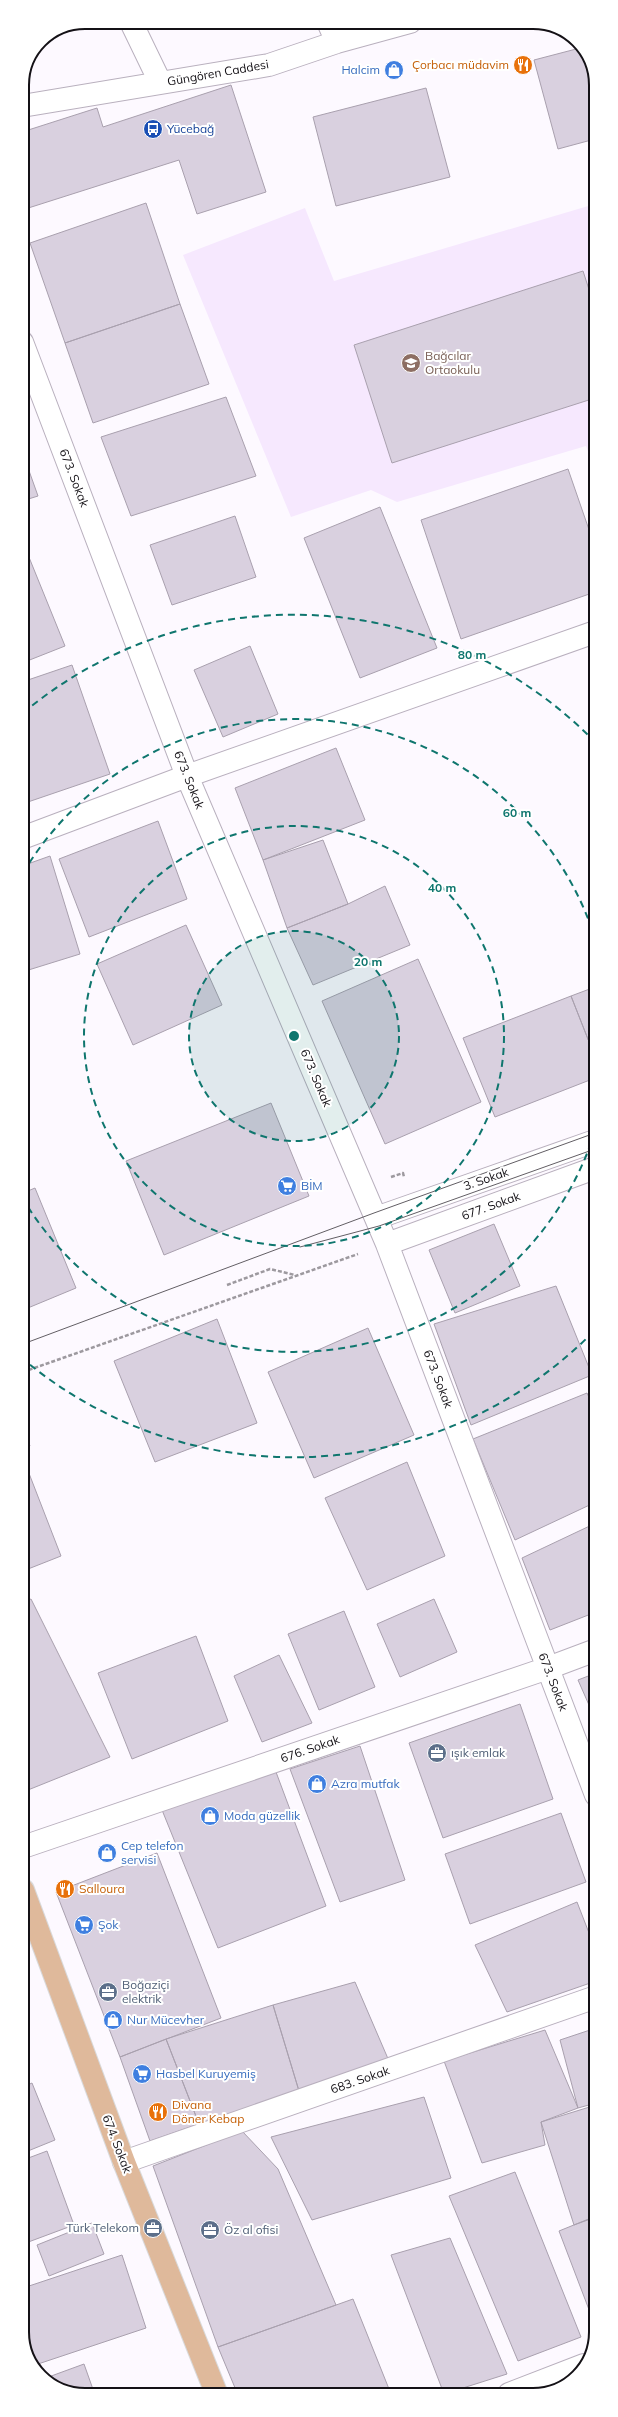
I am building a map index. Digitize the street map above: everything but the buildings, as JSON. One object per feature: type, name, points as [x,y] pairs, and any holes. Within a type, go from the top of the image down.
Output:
[{"type":"main road","name":"674. Sokak","points":[[29,1906],[124,2162],[215,2388]]},
{"type":"street","points":[[135,29],[160,82]]},
{"type":"street","points":[[331,29],[337,42]]},
{"type":"street","name":"Güngören Caddesi","points":[[29,105],[269,65],[337,42],[384,29]]},
{"type":"street","name":"673. Sokak","points":[[29,360],[187,776],[387,1244],[589,1776]]},
{"type":"street","points":[[29,835],[187,776],[589,634]]},
{"type":"street","name":"3. Sokak","points":[[376,1218],[589,1143]]},
{"type":"street","name":"677. Sokak","points":[[387,1244],[589,1170]]},
{"type":"street","name":"676. Sokak","points":[[29,1845],[548,1668],[589,1653]]},
{"type":"street","name":"683. Sokak","points":[[124,2162],[589,1999]]},
{"type":"street","points":[[525,2388],[575,2369]]},
{"type":"path","points":[[29,1370],[387,1244]]},
{"type":"path","points":[[227,1285],[270,1269],[296,1276]]},
{"type":"shaded area","name":"Bağcılar Ortaokulu","points":[[589,206],[589,454],[586,446],[397,502],[371,490],[291,517],[183,255],[305,208],[334,281]]},
{"type":"tram line","points":[[29,1342],[374,1213],[589,1135]]},
{"type":"tram line","points":[[300,1247],[379,1226],[589,1151]]},
{"type":"place","name":"Çorbacı müdavim","points":[[523,65]]},
{"type":"place","name":"Halcim","points":[[394,70]]},
{"type":"place","name":"Yücebağ","points":[[153,129]]},
{"type":"place","name":"Bağcılar Ortaokulu","points":[[411,363]]},
{"type":"place","name":"BİM","points":[[287,1186]]},
{"type":"place","name":"ışık emlak","points":[[437,1753]]},
{"type":"place","name":"Azra mutfak","points":[[317,1784]]},
{"type":"place","name":"Moda güzellik","points":[[210,1816]]},
{"type":"place","name":"Cep telefon servisi","points":[[107,1853]]},
{"type":"place","name":"Salloura","points":[[65,1889]]},
{"type":"place","name":"Şok","points":[[84,1925]]},
{"type":"place","name":"Boğaziçi elektrik","points":[[108,1992]]},
{"type":"place","name":"Nur Mücevher","points":[[113,2020]]},
{"type":"place","name":"Hasbel Kuruyemiş","points":[[142,2074]]},
{"type":"place","name":"Divana Döner Kebap","points":[[158,2112]]},
{"type":"place","name":"Türk Telekom","points":[[153,2228]]},
{"type":"place","name":"Öz al ofisi","points":[[210,2230]]}]
